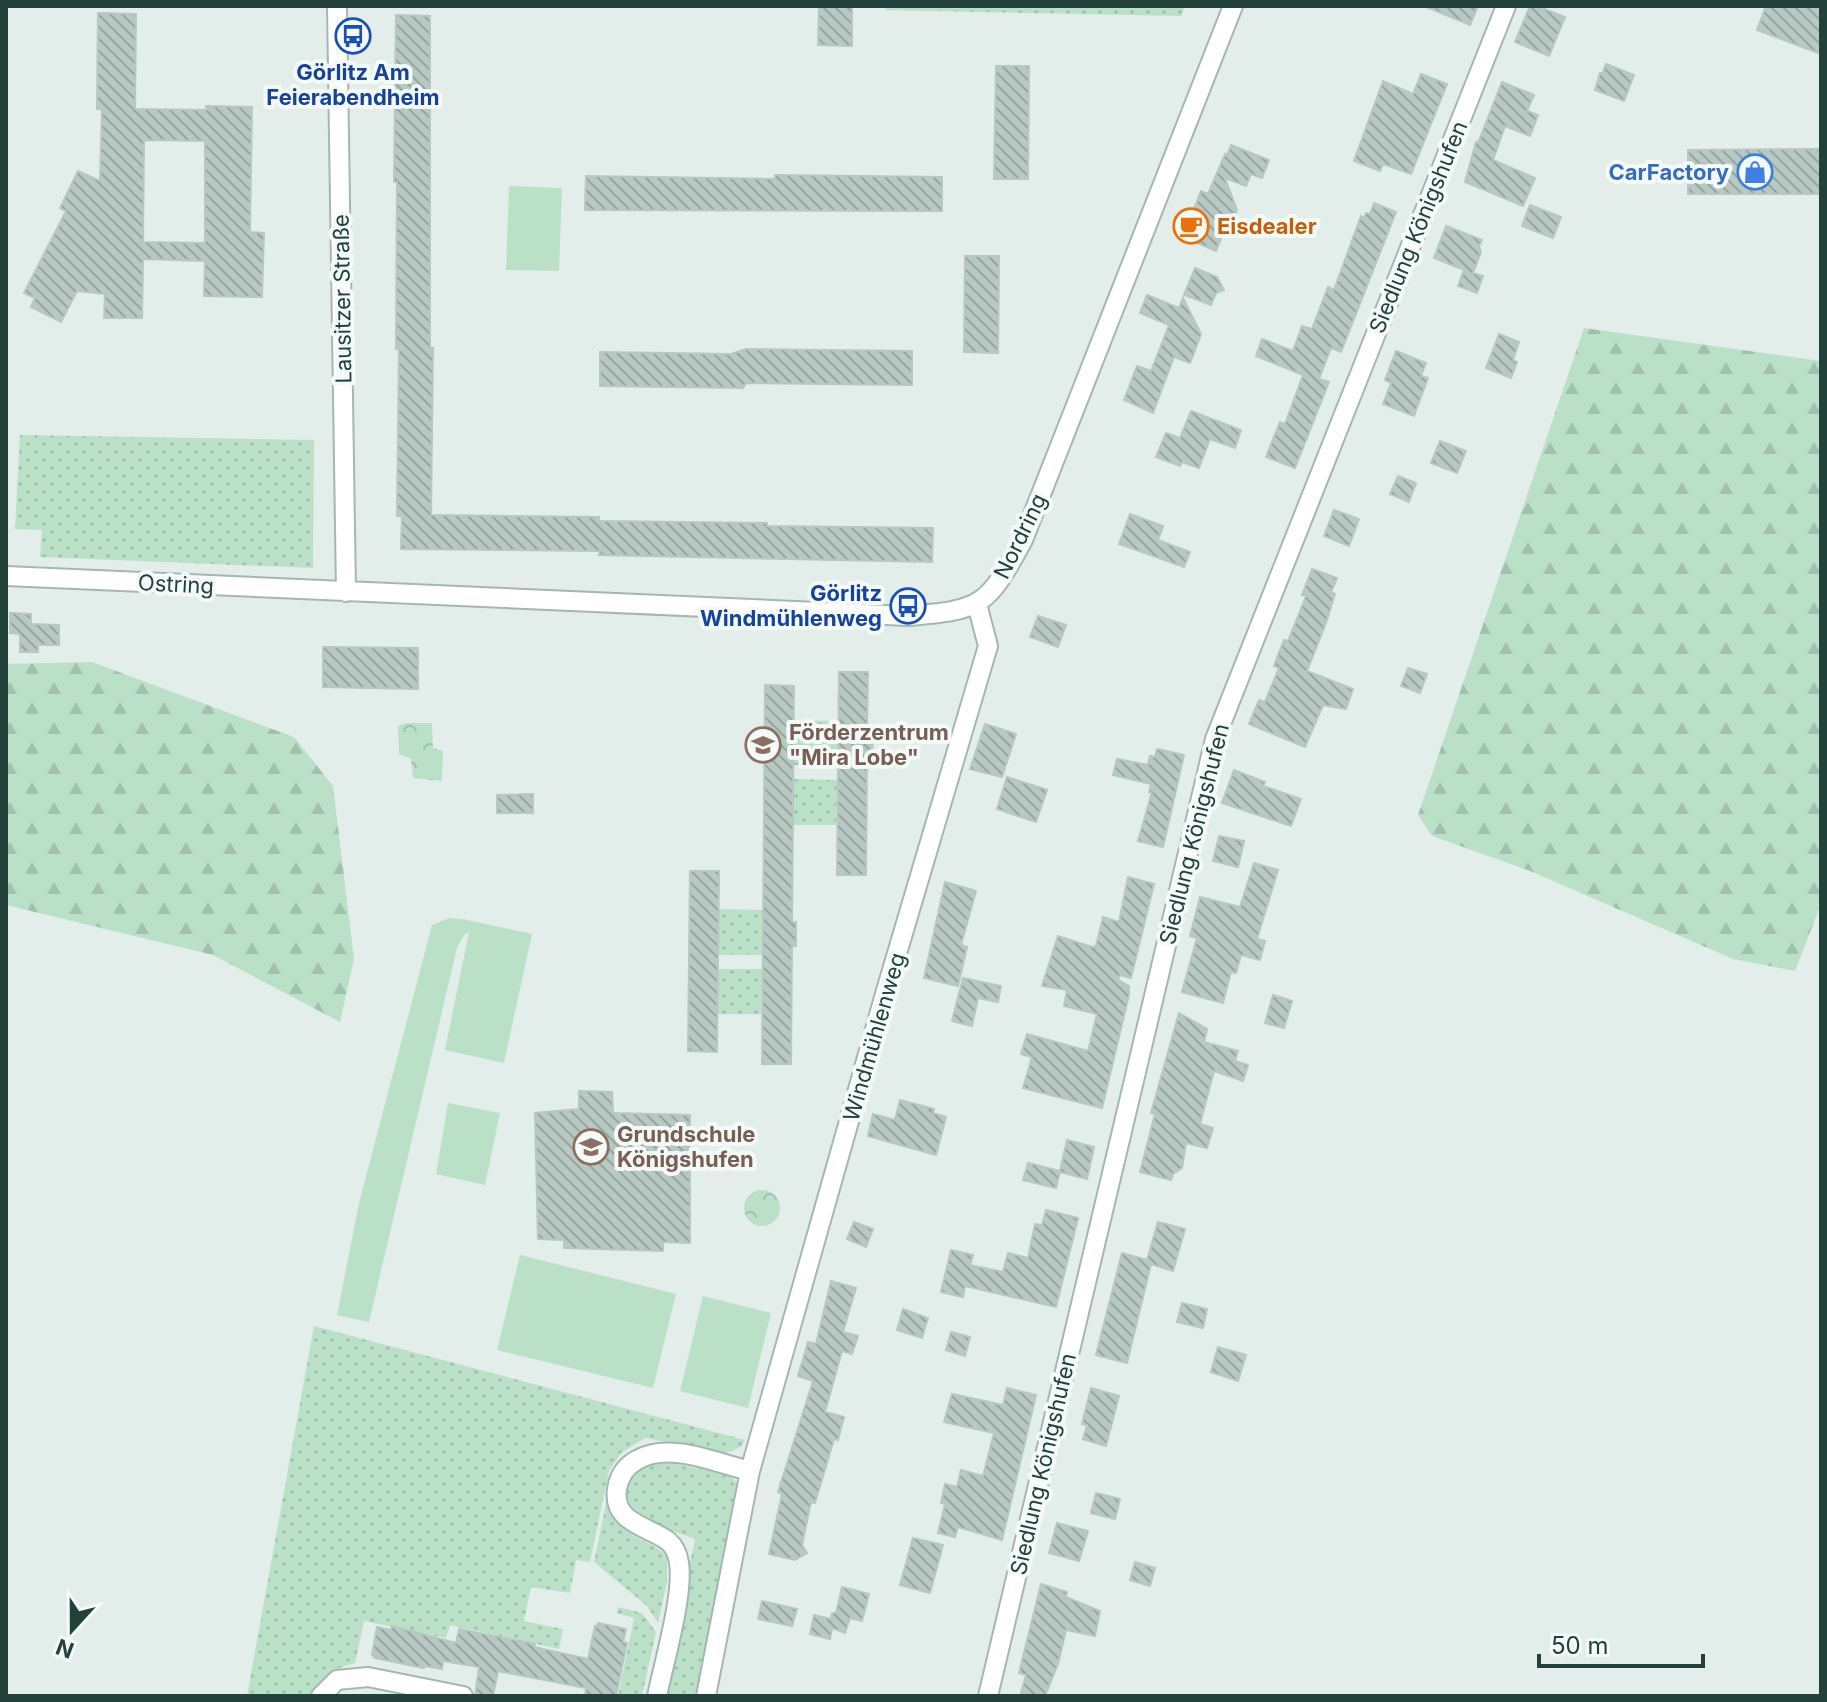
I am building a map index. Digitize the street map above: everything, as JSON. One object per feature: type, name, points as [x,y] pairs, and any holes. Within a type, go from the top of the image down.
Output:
[{"type":"street","name":"Lausitzer Straße","points":[[337,6],[346,592]]},
{"type":"street","name":"Nordring","points":[[977,604],[1005,575],[1023,540],[1233,6]]},
{"type":"street","name":"Siedlung Königshufen","points":[[988,1696],[1215,739],[1506,6]]},
{"type":"street","name":"Ostring","points":[[6,576],[346,592]]},
{"type":"street","points":[[346,592],[908,616],[954,611],[977,604]]},
{"type":"street","name":"Windmühlenweg","points":[[706,1696],[750,1471],[885,994],[988,646],[977,604]]},
{"type":"street","points":[[657,1696],[680,1584],[679,1563],[676,1550],[668,1542],[629,1521],[616,1498],[617,1484],[630,1464],[651,1453],[676,1453],[750,1471]]},
{"type":"street","points":[[321,1696],[337,1680],[359,1677],[463,1696]]},
{"type":"green space","points":[[885,6],[1185,6],[1181,16],[885,10]]},
{"type":"green space","points":[[509,186],[562,188],[559,271],[506,270]]},
{"type":"green space","points":[[1584,328],[1821,361],[1821,904],[1795,971],[1733,959],[1530,871],[1432,836],[1418,815]]},
{"type":"green space","points":[[20,435],[314,440],[313,568],[40,557],[42,530],[15,529]]},
{"type":"green space","points":[[92,662],[294,737],[333,786],[354,959],[340,1022],[213,955],[6,905],[6,664]]},
{"type":"green space","points":[[794,720],[838,721],[838,766],[793,765]]},
{"type":"green space","points":[[432,723],[433,748],[443,751],[442,781],[413,778],[411,759],[399,754],[398,726]]},
{"type":"green space","points":[[793,779],[837,780],[836,825],[792,825]]},
{"type":"green space","points":[[719,909],[763,910],[762,955],[718,955]]},
{"type":"green space","points":[[449,918],[532,934],[504,1063],[445,1050],[469,932],[457,948],[369,1322],[337,1315],[359,1203],[432,925]]},
{"type":"green space","points":[[718,969],[762,969],[761,1014],[717,1014]]},
{"type":"green space","points":[[448,1103],[500,1113],[485,1185],[436,1174]]},
{"type":"green space","points":[[762,1190],[774,1196],[780,1208],[774,1220],[762,1226],[750,1220],[744,1208],[750,1196]]},
{"type":"green space","points":[[520,1255],[676,1294],[653,1388],[497,1350]]},
{"type":"green space","points":[[703,1296],[771,1313],[748,1408],[680,1391]]},
{"type":"green space","points":[[314,1326],[745,1440],[741,1447],[724,1454],[645,1438],[621,1453],[609,1471],[590,1562],[576,1560],[570,1593],[531,1587],[524,1621],[563,1629],[559,1649],[450,1625],[446,1638],[364,1621],[355,1663],[329,1674],[313,1696],[247,1696]]},
{"type":"green space","points":[[653,1459],[729,1475],[741,1486],[700,1696],[662,1696],[695,1539],[643,1517],[625,1498],[625,1486],[632,1473]]},
{"type":"green space","points":[[608,1494],[624,1528],[667,1556],[667,1581],[658,1623],[647,1606],[594,1562]]},
{"type":"green space","points":[[618,1607],[642,1613],[656,1632],[642,1696],[618,1696],[634,1618],[617,1613]]},
{"type":"building","points":[[819,6],[852,6],[852,46],[818,45]]},
{"type":"building","points":[[1424,6],[1478,6],[1470,25]]},
{"type":"building","points":[[1530,6],[1565,17],[1549,56],[1515,42]]},
{"type":"building","points":[[1766,6],[1821,6],[1821,54],[1757,30]]},
{"type":"building","points":[[98,13],[136,14],[135,109],[252,107],[250,232],[264,233],[262,297],[204,296],[205,261],[143,259],[142,318],[104,318],[105,294],[77,291],[61,322],[31,307],[35,298],[24,293],[66,211],[60,208],[78,171],[100,181],[102,109],[97,109]],"holes":[[[144,141],[205,141],[205,243],[143,242]]]},
{"type":"building","points":[[396,15],[430,16],[431,515],[933,528],[932,562],[599,555],[600,551],[401,549],[402,516],[397,516]]},
{"type":"building","points":[[1606,64],[1634,75],[1624,101],[1595,90]]},
{"type":"building","points":[[996,66],[1029,66],[1028,179],[994,179]]},
{"type":"building","points":[[1421,74],[1447,84],[1411,174],[1383,164],[1380,171],[1354,161],[1383,81],[1413,94]]},
{"type":"building","points":[[1502,82],[1534,95],[1527,111],[1538,115],[1530,136],[1505,126],[1493,160],[1535,178],[1523,206],[1465,182],[1476,142]]},
{"type":"building","points":[[1231,145],[1269,160],[1262,178],[1251,174],[1246,186],[1225,178],[1237,210],[1234,217],[1229,219],[1216,251],[1183,237],[1201,191],[1208,194]]},
{"type":"building","name":"CarFactory","points":[[1821,149],[1821,194],[1688,194],[1688,150]]},
{"type":"building","points":[[775,175],[942,177],[942,211],[585,210],[586,176],[775,179]]},
{"type":"building","points":[[1374,203],[1396,212],[1341,352],[1331,348],[1319,379],[1329,382],[1295,468],[1266,457],[1280,422],[1285,424],[1303,375],[1256,356],[1262,339],[1293,351],[1302,326],[1312,329],[1328,287],[1334,290],[1361,216],[1364,218],[1366,213],[1370,214]]},
{"type":"building","points":[[1530,205],[1561,217],[1553,238],[1522,226]]},
{"type":"building","points":[[1446,226],[1482,240],[1473,273],[1483,276],[1477,293],[1458,286],[1464,270],[1467,271],[1434,258]]},
{"type":"building","points":[[965,256],[999,256],[998,353],[964,352]]},
{"type":"building","points":[[1195,268],[1217,277],[1224,290],[1216,293],[1211,305],[1184,295]]},
{"type":"building","points":[[1147,295],[1179,308],[1183,298],[1201,334],[1190,363],[1174,357],[1153,413],[1124,400],[1137,366],[1151,371],[1169,325],[1140,313]]},
{"type":"building","points":[[1499,334],[1519,342],[1511,378],[1486,368]]},
{"type":"building","points":[[746,349],[912,351],[912,385],[746,383],[743,388],[600,386],[600,352],[731,354]]},
{"type":"building","points":[[1396,351],[1426,363],[1421,376],[1428,378],[1414,416],[1383,404],[1391,383],[1385,380]]},
{"type":"building","points":[[1191,411],[1241,430],[1235,448],[1210,439],[1199,468],[1182,462],[1180,466],[1156,457],[1166,433],[1180,438]]},
{"type":"building","points":[[1440,441],[1466,451],[1457,473],[1431,463]]},
{"type":"building","points":[[1398,476],[1416,483],[1409,502],[1390,494]]},
{"type":"building","points":[[1334,510],[1359,519],[1349,546],[1324,536]]},
{"type":"building","points":[[1130,514],[1163,526],[1158,540],[1190,552],[1184,567],[1119,544]]},
{"type":"building","points":[[1312,569],[1337,578],[1331,592],[1335,594],[1326,623],[1307,671],[1353,689],[1346,709],[1323,705],[1305,747],[1249,724],[1259,700],[1265,702],[1279,668],[1274,666],[1306,596],[1302,595]]},
{"type":"building","points":[[10,613],[31,614],[31,624],[59,625],[59,645],[38,645],[38,652],[20,652],[20,634],[10,633]]},
{"type":"building","points":[[1038,616],[1066,625],[1058,647],[1030,637]]},
{"type":"building","points":[[323,647],[418,648],[418,689],[323,687]]},
{"type":"building","points":[[1408,668],[1427,674],[1420,693],[1401,686]]},
{"type":"building","points":[[839,672],[868,672],[867,730],[873,730],[872,757],[867,757],[866,875],[837,875]]},
{"type":"building","points":[[765,685],[794,686],[792,922],[796,922],[796,946],[792,946],[791,1064],[762,1064]]},
{"type":"building","points":[[985,724],[1016,734],[1002,777],[970,769]]},
{"type":"building","points":[[1157,749],[1184,755],[1163,847],[1138,841],[1152,792],[1149,792],[1151,784],[1113,775],[1117,759],[1148,765],[1150,756],[1155,757]]},
{"type":"building","points":[[1234,770],[1265,782],[1263,786],[1301,799],[1291,826],[1222,803]]},
{"type":"building","points":[[1007,777],[1047,790],[1036,822],[997,809]]},
{"type":"building","points":[[533,794],[533,813],[497,813],[497,795]]},
{"type":"building","points":[[1219,836],[1244,841],[1238,867],[1213,861]]},
{"type":"building","points":[[1254,863],[1278,870],[1257,939],[1265,941],[1260,960],[1241,955],[1236,973],[1231,972],[1223,1003],[1182,992],[1197,938],[1190,936],[1200,897],[1240,907]]},
{"type":"building","points":[[690,871],[719,871],[717,1052],[688,1051]]},
{"type":"building","points":[[1128,877],[1154,884],[1131,978],[1120,975],[1118,980],[1129,986],[1129,995],[1102,1108],[1023,1088],[1032,1057],[1021,1054],[1027,1034],[1088,1051],[1097,1014],[1064,1006],[1067,990],[1042,986],[1058,936],[1092,947],[1096,946],[1103,917],[1119,922]]},
{"type":"building","points":[[945,882],[976,891],[961,945],[967,947],[958,986],[924,978]]},
{"type":"building","points":[[963,978],[1001,986],[998,1002],[978,998],[972,1026],[952,1021]]},
{"type":"building","points":[[1273,995],[1292,1001],[1284,1028],[1265,1023]]},
{"type":"building","points":[[1179,1013],[1207,1029],[1204,1042],[1238,1051],[1235,1061],[1248,1065],[1243,1081],[1214,1071],[1200,1124],[1213,1128],[1207,1148],[1186,1143],[1182,1168],[1173,1174],[1171,1180],[1140,1172],[1155,1114],[1151,1113]]},
{"type":"building","points":[[579,1091],[612,1092],[613,1113],[690,1115],[690,1243],[663,1242],[663,1251],[564,1248],[564,1240],[538,1239],[535,1113],[579,1109]]},
{"type":"building","points":[[900,1100],[934,1109],[933,1113],[946,1117],[936,1155],[868,1136],[873,1114],[895,1120]]},
{"type":"building","points":[[1067,1140],[1094,1147],[1087,1179],[1060,1172],[1056,1188],[1023,1180],[1028,1163],[1060,1171]]},
{"type":"building","points":[[1046,1210],[1078,1218],[1056,1307],[965,1286],[963,1297],[941,1292],[951,1250],[973,1255],[970,1265],[1003,1272],[1008,1253],[1028,1258],[1035,1224],[1042,1225]]},
{"type":"building","points":[[854,1222],[873,1229],[866,1247],[847,1239]]},
{"type":"building","points":[[1158,1222],[1185,1229],[1173,1271],[1151,1264],[1127,1363],[1096,1355],[1122,1253],[1147,1260]]},
{"type":"building","points":[[831,1281],[856,1288],[843,1332],[858,1336],[852,1354],[842,1351],[825,1412],[844,1417],[838,1440],[834,1439],[815,1503],[811,1502],[802,1545],[807,1553],[795,1560],[769,1554],[782,1494],[778,1492],[813,1381],[798,1376],[808,1342],[816,1344]]},
{"type":"building","points":[[1182,1303],[1207,1309],[1203,1328],[1177,1322]]},
{"type":"building","points":[[903,1309],[928,1318],[922,1338],[897,1330]]},
{"type":"building","points":[[951,1332],[970,1337],[965,1356],[946,1350]]},
{"type":"building","points":[[1218,1347],[1246,1355],[1238,1381],[1211,1372]]},
{"type":"building","points":[[1007,1388],[1036,1395],[1002,1540],[958,1527],[955,1537],[938,1533],[945,1504],[941,1503],[945,1484],[957,1487],[961,1470],[983,1476],[994,1433],[944,1422],[952,1394],[1003,1405]]},
{"type":"building","points":[[1091,1388],[1119,1396],[1106,1446],[1083,1439],[1087,1425],[1082,1424]]},
{"type":"building","points":[[1096,1493],[1120,1499],[1115,1519],[1091,1513]]},
{"type":"building","points":[[1057,1523],[1088,1531],[1079,1561],[1049,1553]]},
{"type":"building","points":[[913,1538],[943,1545],[930,1593],[900,1585]]},
{"type":"building","points":[[1135,1562],[1155,1568],[1150,1586],[1130,1580]]},
{"type":"building","points":[[1041,1584],[1067,1592],[1066,1597],[1100,1611],[1095,1636],[1066,1630],[1058,1664],[1045,1696],[1030,1696],[1021,1693],[1026,1675],[1019,1673]]},
{"type":"building","points":[[842,1587],[869,1594],[862,1621],[850,1618],[845,1633],[832,1628],[830,1639],[810,1634],[814,1615],[831,1619],[832,1613],[836,1613]]},
{"type":"building","points":[[762,1601],[797,1609],[792,1626],[758,1619]]},
{"type":"building","points":[[598,1623],[626,1629],[623,1642],[627,1643],[616,1696],[585,1696],[586,1688],[498,1671],[493,1696],[475,1696],[479,1667],[443,1661],[442,1669],[424,1668],[372,1655],[377,1627],[391,1630],[392,1626],[456,1643],[459,1629],[535,1644],[534,1647],[588,1659]]},
{"type":"place","name":"Görlitz Am Feierabendheim","points":[[353,36]]},
{"type":"place","name":"CarFactory","points":[[1755,172]]},
{"type":"place","name":"Eisdealer","points":[[1191,226]]},
{"type":"place","name":"Görlitz Windmühlenweg","points":[[908,606]]},
{"type":"place","name":"Förderzentrum \"Mira Lobe\"","points":[[763,745]]},
{"type":"place","name":"Grundschule Königshufen","points":[[591,1147]]}]
